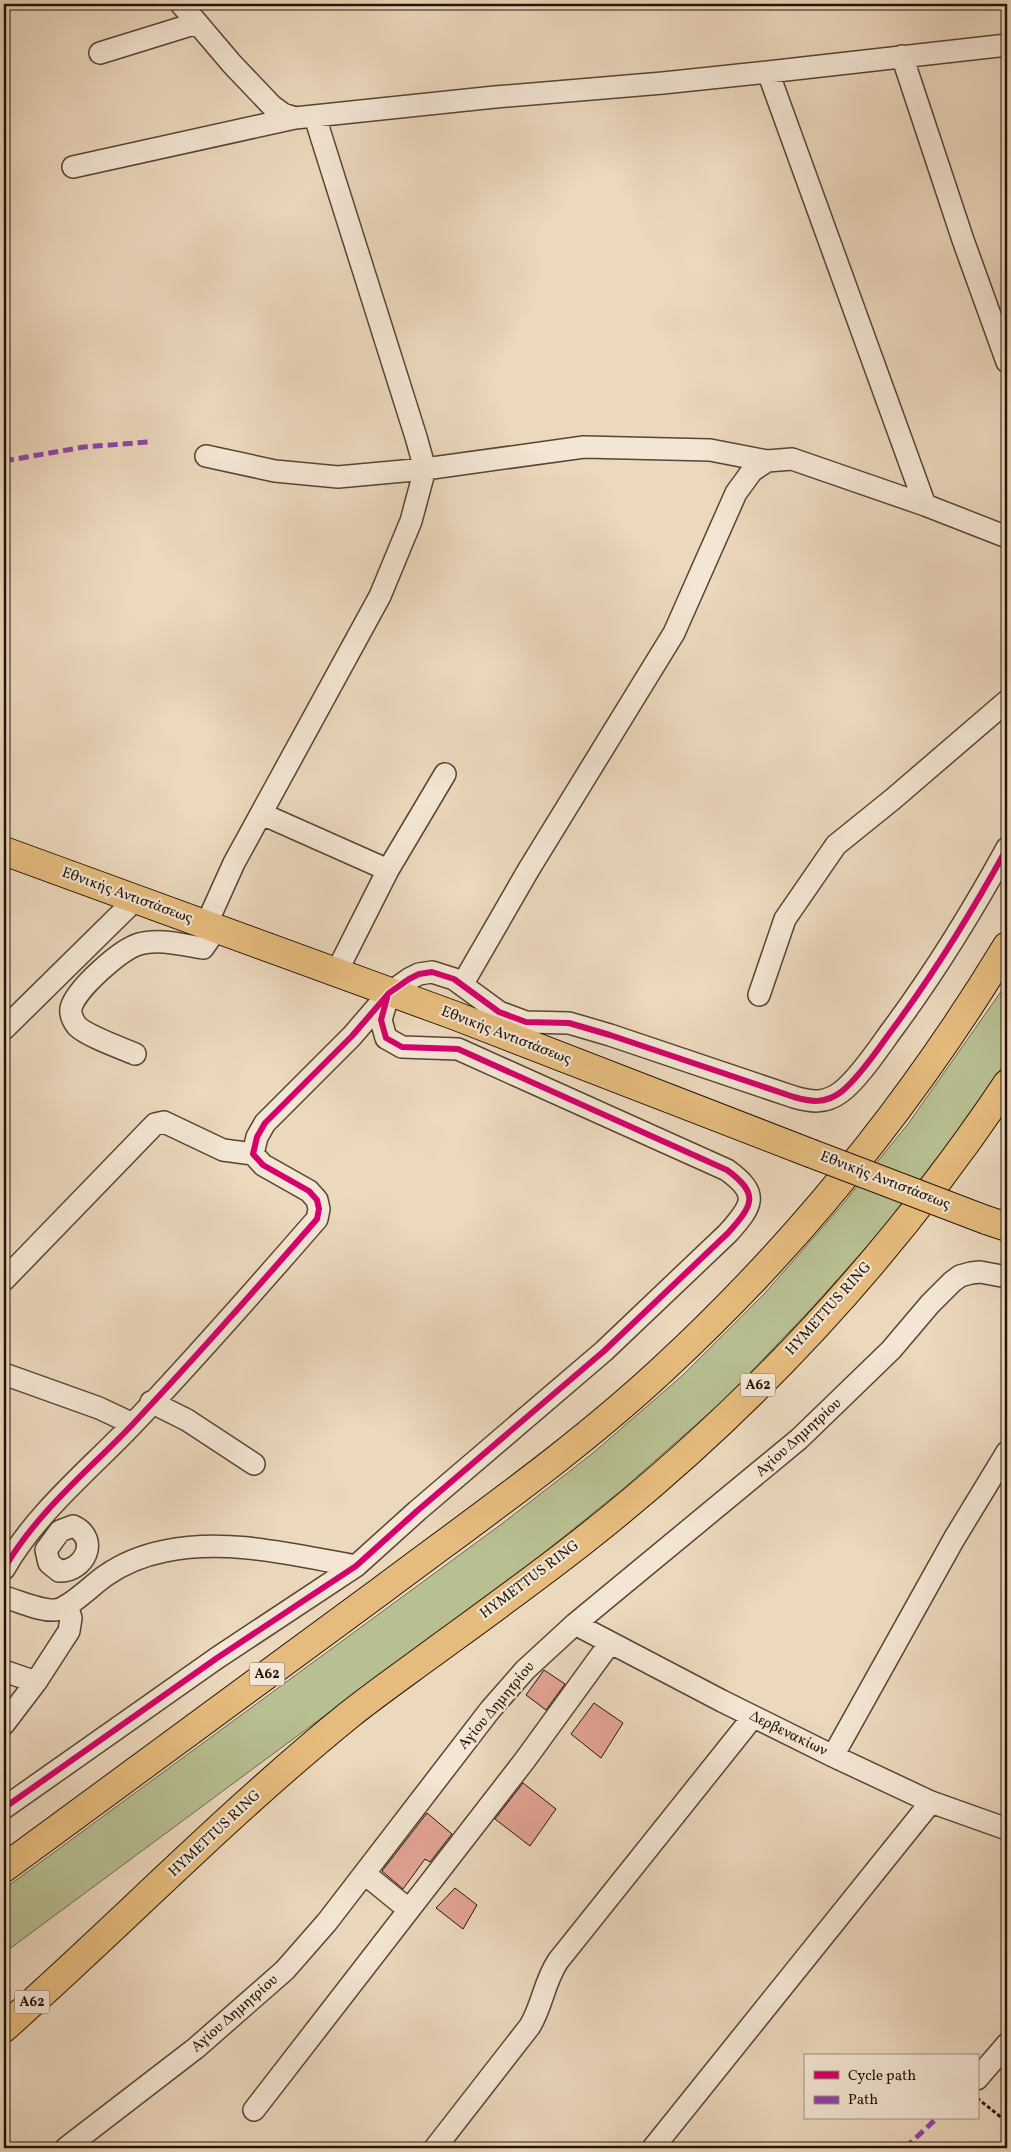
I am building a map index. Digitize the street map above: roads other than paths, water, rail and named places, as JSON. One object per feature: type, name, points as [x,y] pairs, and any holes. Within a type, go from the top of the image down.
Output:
[{"type":"main road","name":"Εθνικής Αντιστάσεως","points":[[4,850],[466,1020],[810,1154],[996,1223]]},
{"type":"main road","name":"Α62","points":[[4,1868],[496,1507],[582,1439],[664,1367],[767,1264],[862,1154],[949,1036],[1007,946]]},
{"type":"main road","name":"HYMETTUS RING","points":[[4,2028],[300,1755],[352,1712],[584,1539],[699,1442],[793,1351],[862,1274],[944,1173],[1007,1084]]},
{"type":"street","points":[[181,4],[232,64],[272,106],[283,114],[305,117]]},
{"type":"street","points":[[100,53],[197,23]]},
{"type":"street","points":[[73,167],[305,117],[495,97],[663,83],[1007,45]]},
{"type":"street","points":[[902,56],[963,240],[1007,362]]},
{"type":"street","points":[[768,72],[925,506]]},
{"type":"street","points":[[135,1054],[78,1027],[71,1015],[72,1007],[81,991],[94,976],[138,944],[155,942],[203,948],[223,886],[380,596],[411,521],[424,469],[416,437],[305,117]]},
{"type":"street","points":[[206,456],[274,471],[338,477],[424,469],[584,447],[710,450],[767,461],[792,459],[1007,537]]},
{"type":"street","points":[[462,985],[529,869],[674,633],[736,494],[752,471],[767,461]]},
{"type":"street","points":[[759,995],[785,919],[836,845],[893,799],[1007,701]]},
{"type":"street","points":[[336,973],[388,870],[444,774]]},
{"type":"street","points":[[262,814],[388,870]]},
{"type":"street","points":[[253,1154],[257,1137],[265,1123],[352,1036],[389,993],[414,977],[432,972],[444,975],[462,985],[499,1012],[526,1022],[569,1023],[794,1097],[821,1102],[842,1092],[875,1054],[931,975],[1007,848]]},
{"type":"street","points":[[4,1029],[136,899]]},
{"type":"street","points":[[4,1808],[216,1658],[356,1566],[417,1511],[604,1351],[743,1217],[749,1203],[749,1191],[739,1179],[727,1170],[458,1049],[402,1046],[386,1038],[381,1020],[389,993]]},
{"type":"street","points":[[4,1280],[155,1124],[164,1122],[223,1150],[253,1154],[264,1165],[309,1192],[317,1200],[319,1209],[317,1219],[133,1424],[77,1479],[21,1542],[4,1569]]},
{"type":"street","name":"Αγίου Δημητρίου","points":[[66,2148],[190,2054],[253,2000],[297,1957],[365,1874],[500,1698],[525,1670],[576,1624],[799,1440],[886,1356],[930,1304],[952,1282],[960,1276],[980,1272],[1007,1278]]},
{"type":"street","points":[[4,1374],[99,1408],[133,1424]]},
{"type":"street","points":[[151,1402],[187,1420],[254,1464]]},
{"type":"street","points":[[833,1756],[954,1539],[1007,1452]]},
{"type":"street","points":[[38,1523],[54,1538]]},
{"type":"street","points":[[4,1597],[56,1610],[67,1605],[107,1574],[136,1560],[163,1551],[194,1546],[250,1547],[356,1566]]},
{"type":"street","points":[[4,1724],[36,1682],[69,1631],[71,1618],[67,1605]]},
{"type":"street","name":"Δερβενακίων","points":[[576,1624],[753,1717],[833,1756],[931,1802],[1007,1829]]},
{"type":"street","points":[[254,2110],[408,1909],[526,1760],[610,1643]]},
{"type":"street","points":[[4,1671],[36,1682]]},
{"type":"street","points":[[435,2148],[530,2026],[539,2011],[548,1980],[558,1961],[753,1717]]},
{"type":"street","points":[[654,2148],[931,1802]]},
{"type":"street","points":[[365,1874],[408,1909]]},
{"type":"street","points":[[978,2078],[1007,2044]]}]
